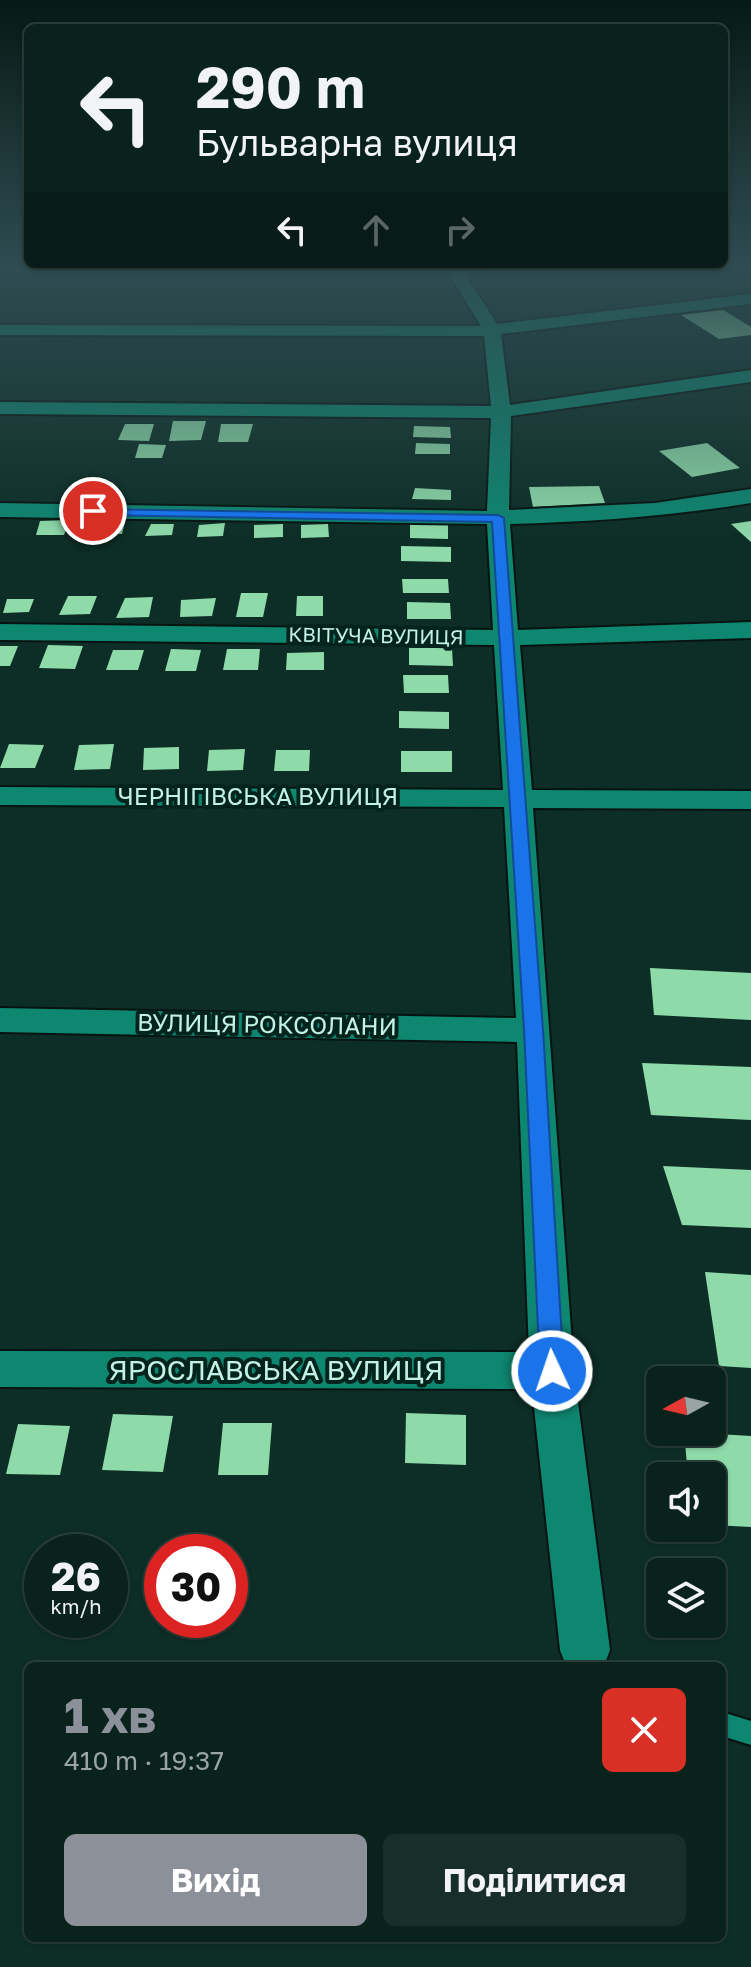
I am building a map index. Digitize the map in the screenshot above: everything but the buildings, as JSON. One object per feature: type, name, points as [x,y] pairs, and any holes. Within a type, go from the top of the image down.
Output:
[{"type":"street","points":[[495,358],[501,412],[498,518],[508,638],[515,798],[534,1030],[552,1371],[595,1658]]},
{"type":"street","points":[[0,408],[501,412],[751,376]]},
{"type":"street","points":[[0,510],[498,518],[610,514],[699,506],[751,496]]},
{"type":"street","name":"КВІТУЧА ВУЛИЦЯ","points":[[0,632],[508,638],[751,630]]},
{"type":"street","name":"ЧЕРНІГІВСЬКА ВУЛИЦЯ","points":[[0,796],[751,800]]},
{"type":"street","name":"ВУЛИЦЯ РОКСОЛАНИ","points":[[0,1020],[534,1030]]},
{"type":"street","name":"ЯРОСЛАВСЬКА ВУЛИЦЯ","points":[[0,1369],[552,1371]]},
{"type":"lane","points":[[726,1725],[751,1733]]},
{"type":"route","points":[[93,511],[498,518],[508,638],[515,798],[534,1030],[552,1371]]}]
